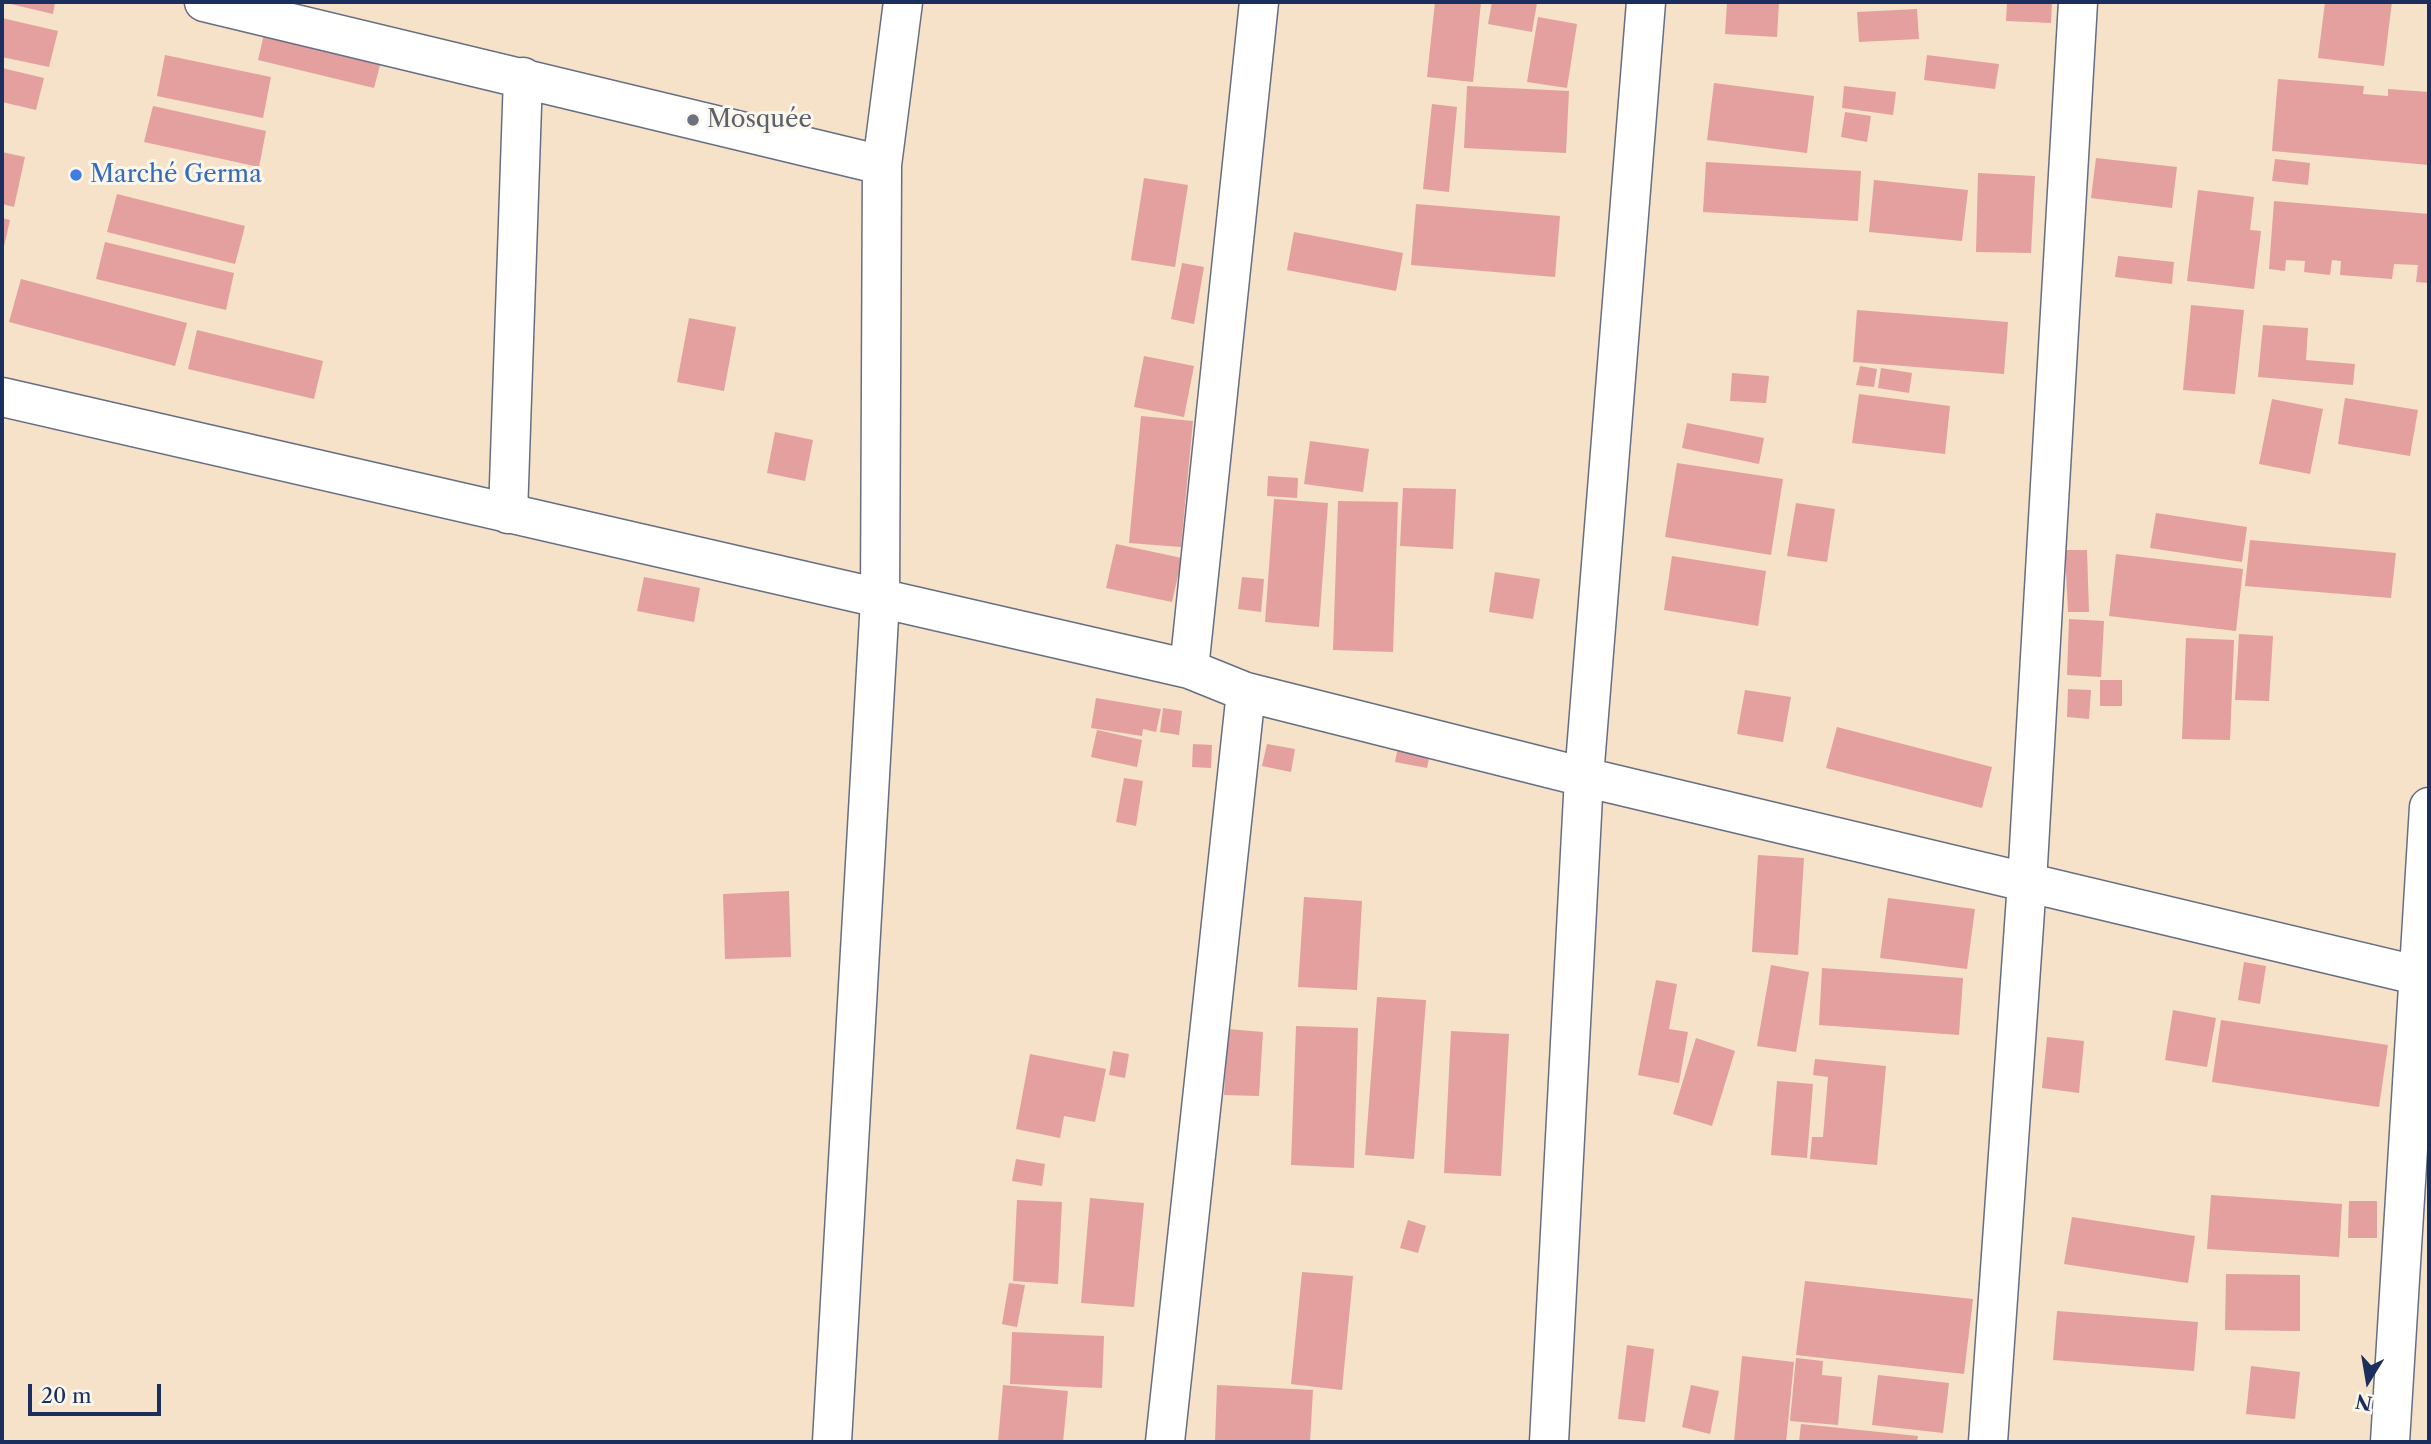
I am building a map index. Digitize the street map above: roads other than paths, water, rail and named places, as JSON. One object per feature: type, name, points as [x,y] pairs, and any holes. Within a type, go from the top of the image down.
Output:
[{"type":"street","points":[[204,2],[883,165]]},
{"type":"street","points":[[832,1442],[880,600],[883,165],[903,2]]},
{"type":"street","points":[[1189,669],[1259,2]]},
{"type":"street","points":[[1549,1442],[1584,777],[1646,2]]},
{"type":"street","points":[[1988,1442],[2027,883],[2078,2]]},
{"type":"street","points":[[508,514],[523,77]]},
{"type":"street","points":[[2,397],[1189,669],[1246,692],[1584,777],[2424,977]]},
{"type":"street","points":[[1165,1442],[1246,692]]},
{"type":"street","points":[[2390,1442],[2424,977],[2429,807]]},
{"type":"place","name":"Mosquée","points":[[693,120]]},
{"type":"place","name":"Marché Germa","points":[[76,175]]}]
